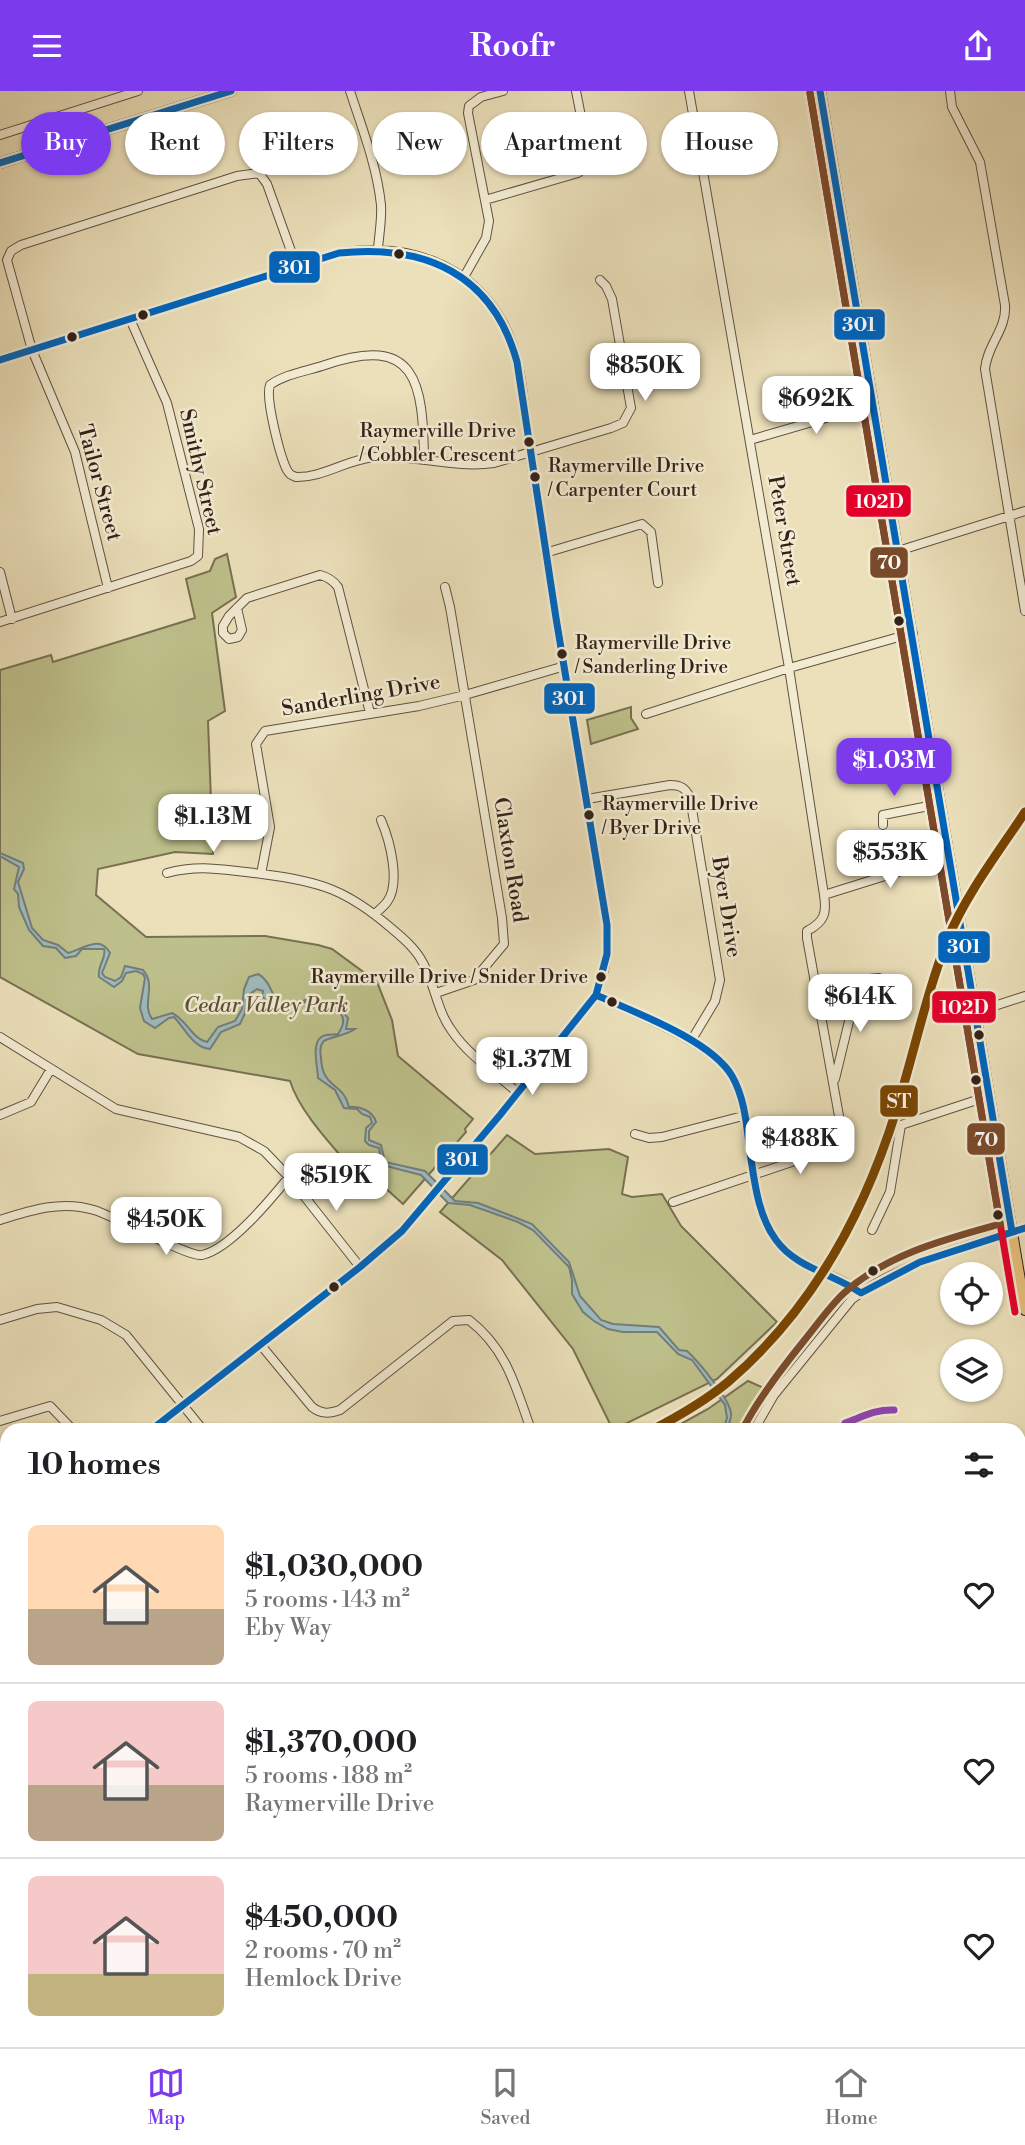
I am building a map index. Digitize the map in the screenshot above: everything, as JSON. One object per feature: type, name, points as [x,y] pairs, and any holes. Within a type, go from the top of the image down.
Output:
[{"type":"main road","points":[[0,163],[231,91]]},
{"type":"main road","points":[[820,91],[1025,1310]]},
{"type":"street","points":[[0,135],[138,91]]},
{"type":"street","points":[[351,91],[378,183],[381,208],[378,249]]},
{"type":"street","points":[[464,277],[486,237],[489,221],[468,113],[469,106],[474,100],[503,91]]},
{"type":"street","points":[[485,200],[578,173],[585,167],[588,152],[576,91]]},
{"type":"street","name":"Peter Street","points":[[689,91],[789,668],[824,895]]},
{"type":"street","points":[[950,91],[952,107],[980,162],[1005,305],[1005,320],[987,356],[985,369],[1025,611]]},
{"type":"street","name":"Tailor Street","points":[[108,588],[75,451],[32,350],[7,260],[11,251],[46,237],[237,176],[259,173],[267,184],[296,265]]},
{"type":"street","points":[[0,360],[339,253],[378,249],[427,257],[464,277],[503,323],[521,378],[545,553],[587,799],[607,940],[604,970],[596,995],[402,1231],[160,1423]]},
{"type":"street","points":[[424,460],[424,427],[417,386],[413,375],[395,359],[369,353],[270,385],[267,392],[272,419],[288,471],[296,477],[314,475],[364,458],[393,456],[424,460],[474,466],[494,463],[611,428],[623,423],[632,408],[611,299],[606,286],[600,280]]},
{"type":"street","name":"Smithy Street","points":[[0,622],[191,561],[198,556],[199,529],[167,403],[131,319]]},
{"type":"street","points":[[750,440],[874,404]]},
{"type":"street","points":[[898,551],[1025,511]]},
{"type":"street","points":[[545,553],[642,524],[651,532],[658,583]]},
{"type":"street","points":[[0,572],[12,619]]},
{"type":"street","points":[[237,608],[247,598],[310,577],[327,576],[335,582],[370,713]]},
{"type":"street","name":"Claxton Road","points":[[436,993],[474,981],[504,944],[502,918],[445,587]]},
{"type":"street","points":[[646,715],[789,668],[913,633]]},
{"type":"street","name":"Sanderling Drive","points":[[261,874],[270,827],[256,744],[265,731],[419,706],[565,666]]},
{"type":"street","name":"Byer Drive","points":[[587,799],[670,785],[679,785],[686,789],[690,797],[720,980],[715,1001],[691,1041]]},
{"type":"street","points":[[883,825],[883,815],[939,803]]},
{"type":"street","points":[[375,914],[387,902],[394,883],[388,837],[381,820]]},
{"type":"street","points":[[674,1202],[836,1147],[839,1116],[815,992],[807,931],[824,919],[824,895],[930,862],[949,859]]},
{"type":"street","points":[[167,873],[190,868],[261,874],[331,887],[342,892],[375,914],[413,947],[423,962],[443,1016],[452,1032],[517,1093]]},
{"type":"street","points":[[815,992],[859,980],[879,978]]},
{"type":"street","points":[[834,1081],[859,980]]},
{"type":"street","points":[[596,995],[691,1041],[730,1073],[740,1097],[762,1212],[777,1243],[803,1263],[823,1274],[847,1281],[861,1293]]},
{"type":"street","points":[[976,1013],[1025,996]]},
{"type":"street","points":[[0,1037],[107,1104],[126,1113],[200,1127],[250,1142],[264,1151],[289,1177],[360,1266]]},
{"type":"street","points":[[0,1115],[31,1103],[51,1069]]},
{"type":"street","points":[[872,1230],[890,1192],[901,1125],[989,1096]]},
{"type":"street","points":[[635,1134],[649,1138],[662,1137],[743,1116]]},
{"type":"street","points":[[0,1220],[29,1210],[49,1207],[70,1205],[93,1209],[181,1251],[200,1256],[219,1247],[239,1231],[289,1177]]},
{"type":"street","points":[[758,1423],[774,1395],[852,1299],[908,1266],[1025,1228]]},
{"type":"street","points":[[0,1320],[37,1309],[57,1307],[101,1320],[126,1335],[197,1423]]},
{"type":"street","points":[[260,1344],[312,1407],[318,1412],[329,1413],[340,1410],[453,1321],[469,1320],[481,1330],[511,1370],[529,1423]]},
{"type":"street","points":[[0,1421],[50,1406],[66,1423]]},
{"type":"green space","name":"Cedar Valley Park","points":[[227,554],[236,597],[212,613],[225,711],[208,721],[213,854],[175,852],[98,869],[96,895],[146,937],[265,936],[318,945],[332,949],[377,982],[392,1020],[398,1056],[473,1119],[465,1129],[466,1132],[403,1204],[371,1175],[363,1182],[312,1120],[290,1081],[138,1054],[0,977],[0,670],[51,655],[53,662],[195,618],[186,579],[210,571],[215,559]]},
{"type":"green space","points":[[631,707],[631,718],[638,729],[591,744],[587,720]]},
{"type":"green space","points":[[507,1135],[535,1154],[609,1149],[628,1157],[622,1194],[632,1197],[662,1194],[681,1226],[777,1322],[717,1379],[627,1423],[610,1423],[573,1349],[502,1260],[440,1212]]},
{"type":"green space","points":[[748,1381],[764,1388],[749,1423],[683,1423]]},
{"type":"water","points":[[0,853],[23,863],[24,869],[18,882],[32,928],[43,940],[58,945],[68,953],[90,945],[101,944],[110,953],[102,973],[115,981],[121,977],[125,966],[143,970],[149,982],[148,1007],[152,1019],[172,1013],[197,1037],[207,1042],[218,1027],[235,1021],[242,1009],[244,989],[249,977],[258,974],[268,983],[279,1004],[292,1005],[308,999],[329,1002],[343,1012],[348,1018],[346,1029],[355,1029],[324,1041],[320,1051],[322,1068],[342,1093],[349,1107],[366,1110],[372,1115],[376,1122],[369,1131],[369,1140],[381,1145],[385,1162],[425,1171],[455,1201],[478,1203],[532,1224],[569,1262],[580,1296],[601,1320],[613,1324],[659,1327],[679,1350],[687,1351],[692,1356],[725,1398],[731,1415],[729,1423],[725,1423],[725,1405],[692,1360],[678,1354],[657,1332],[608,1329],[583,1312],[572,1294],[569,1267],[533,1230],[470,1205],[448,1203],[421,1175],[382,1165],[379,1148],[365,1141],[366,1128],[372,1123],[370,1117],[357,1109],[344,1108],[335,1090],[318,1078],[318,1041],[326,1035],[338,1034],[342,1025],[343,1018],[335,1010],[307,1001],[288,1009],[278,1009],[262,996],[263,991],[257,989],[247,996],[245,1013],[240,1024],[221,1032],[210,1049],[194,1041],[174,1017],[155,1028],[144,1021],[140,1008],[145,978],[143,974],[136,971],[126,973],[122,981],[114,987],[99,977],[104,949],[82,949],[76,956],[65,958],[56,948],[43,946],[29,930],[19,907],[18,894],[14,889],[19,867],[0,856]]},
{"type":"transit line","name":"301","points":[[0,163],[231,91]]},
{"type":"transit line","name":"301","points":[[820,91],[1012,1232]]},
{"type":"transit line","name":"102D","points":[[810,93],[1015,1312]]},
{"type":"transit line","name":"70","points":[[746,1423],[772,1382],[823,1316],[861,1279],[918,1249],[1000,1224],[810,93]]},
{"type":"transit line","name":"301","points":[[0,360],[339,253],[370,251],[427,260],[451,271],[473,286],[491,307],[506,332],[517,362],[607,925],[607,954],[596,995],[402,1231],[360,1267],[160,1423]]},
{"type":"transit line","name":"ST","points":[[665,1423],[710,1396],[758,1354],[785,1324],[831,1259],[851,1223],[883,1149],[948,938],[974,889],[1025,812]]},
{"type":"transit line","name":"301","points":[[596,995],[670,1028],[722,1063],[737,1085],[743,1106],[756,1190],[765,1221],[784,1250],[805,1264],[861,1293],[920,1262],[1025,1228]]},
{"type":"transit line","points":[[845,1423],[881,1411],[894,1410]]},
{"type":"place","name":"Raymerville Drive / Cobbler Crescent","points":[[529,442]]},
{"type":"place","name":"Raymerville Drive / Carpenter Court","points":[[535,477]]},
{"type":"place","name":"Raymerville Drive / Sanderling Drive","points":[[562,654]]},
{"type":"place","name":"Raymerville Drive / Byer Drive","points":[[589,815]]},
{"type":"place","name":"Raymerville Drive / Snider Drive","points":[[601,977]]}]
